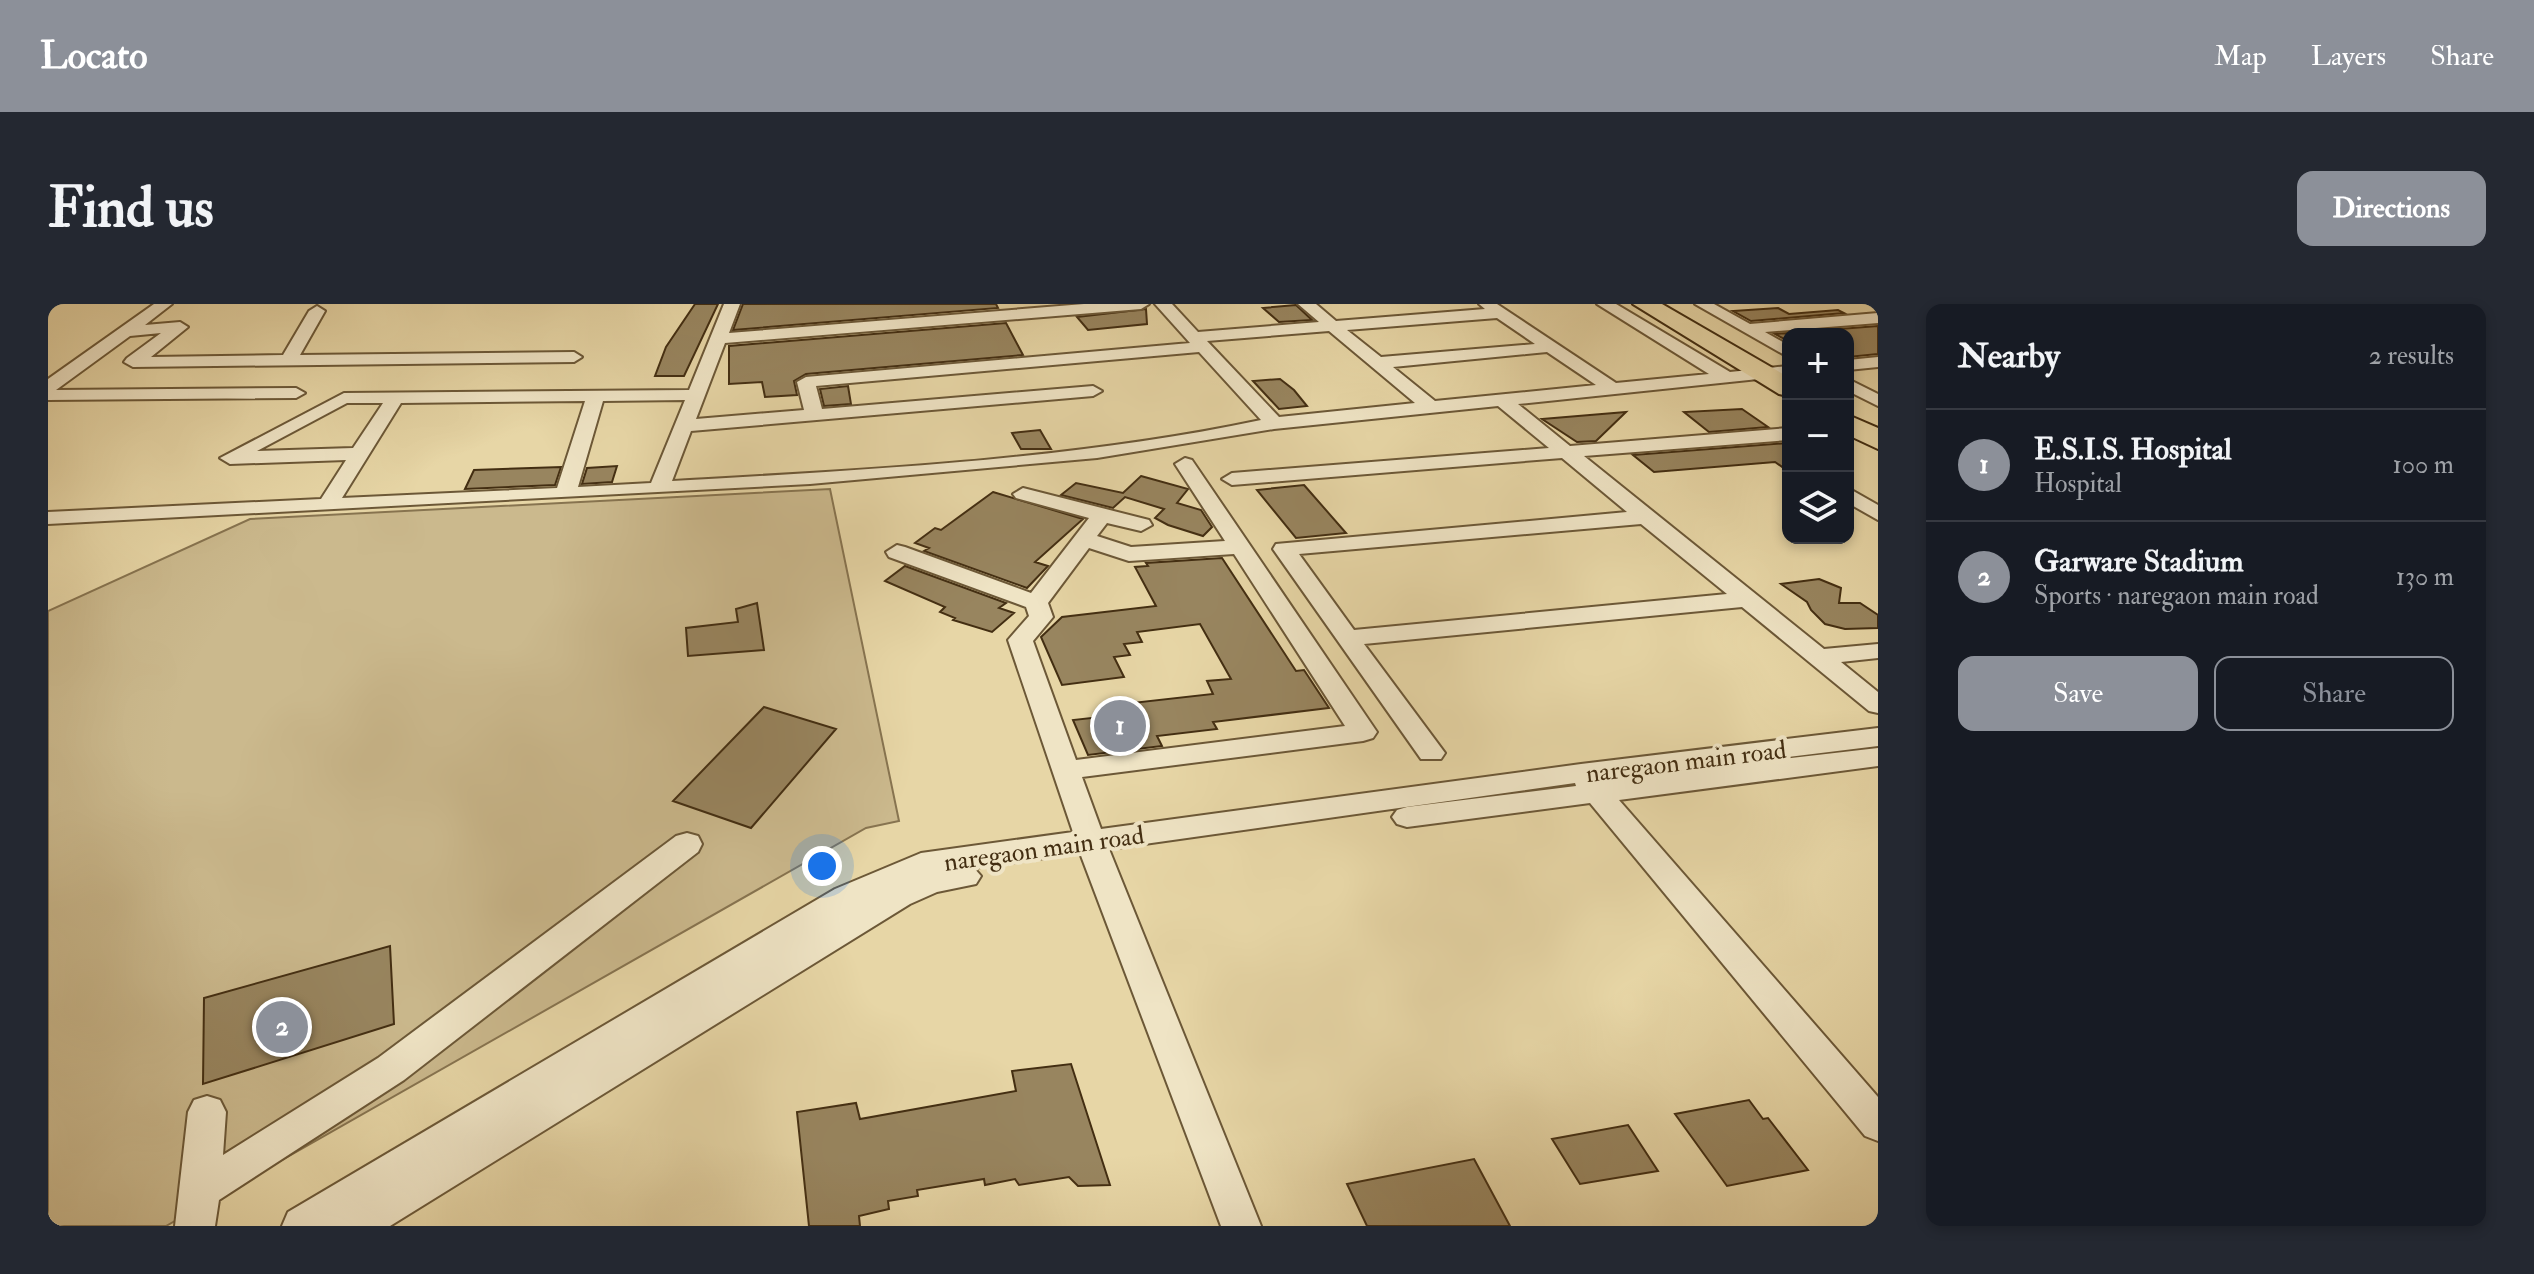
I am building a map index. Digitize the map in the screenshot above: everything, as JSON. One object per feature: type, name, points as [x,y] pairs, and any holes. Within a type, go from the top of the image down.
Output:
[{"type":"highway","points":[[1645,304],[1782,371]]},
{"type":"highway","points":[[1666,304],[1782,370]]},
{"type":"highway","points":[[1854,412],[1878,426]]},
{"type":"highway","points":[[1854,426],[1878,440]]},
{"type":"street","points":[[48,387],[148,304]]},
{"type":"street","points":[[48,374],[127,331],[164,304]]},
{"type":"street","points":[[659,488],[732,304]]},
{"type":"street","points":[[918,304],[927,322]]},
{"type":"street","points":[[718,339],[836,323],[927,322],[1009,309],[1141,304]]},
{"type":"street","points":[[1163,304],[1274,423]]},
{"type":"street","points":[[1306,304],[1431,407]]},
{"type":"street","points":[[1401,304],[1421,319]]},
{"type":"street","points":[[1605,304],[1727,377]]},
{"type":"street","points":[[1703,304],[1746,329],[1782,370]]},
{"type":"street","points":[[1830,304],[1871,318]]},
{"type":"street","points":[[815,416],[806,382],[1069,359],[1493,308],[1613,389]]},
{"type":"street","points":[[288,362],[317,311]]},
{"type":"street","points":[[1746,329],[1871,318]]},
{"type":"street","points":[[127,331],[180,327],[133,362],[574,357]]},
{"type":"street","points":[[1377,363],[1551,347]]},
{"type":"street","points":[[683,426],[1093,391],[1069,359]]},
{"type":"street","points":[[1854,364],[1878,362]]},
{"type":"street","points":[[48,518],[792,481],[1126,449],[1210,438],[1274,423],[1782,371]]},
{"type":"street","points":[[1854,387],[1878,401]]},
{"type":"street","points":[[48,395],[296,393]]},
{"type":"street","points":[[360,454],[230,458],[344,398],[696,395]]},
{"type":"street","points":[[566,493],[595,397]]},
{"type":"street","points":[[328,504],[395,398]]},
{"type":"street","points":[[1502,400],[1878,705]]},
{"type":"street","points":[[1232,479],[1782,434]]},
{"type":"street","points":[[1068,770],[1363,732],[1185,464]]},
{"type":"street","points":[[1023,494],[1141,525]]},
{"type":"street","points":[[1854,498],[1878,514]]},
{"type":"street","points":[[1036,603],[1102,515]]},
{"type":"street","points":[[1431,753],[1284,549],[1646,517]]},
{"type":"street","points":[[1085,539],[1129,554],[1240,547]]},
{"type":"street","points":[[897,552],[1036,603]]},
{"type":"street","points":[[1347,638],[1747,599]]},
{"type":"street","points":[[1036,603],[1041,617],[1020,640],[1095,850],[1241,1226]]},
{"type":"street","points":[[1819,657],[1878,651]]},
{"type":"street","name":"naregaon main road","points":[[302,1226],[857,892],[921,864],[1095,850],[1589,783],[1878,737]]},
{"type":"street","name":"naregaon main road","points":[[1589,783],[1878,757]]},
{"type":"street","points":[[1589,783],[1878,1124]]},
{"type":"street","points":[[198,1208],[391,1069],[687,844]]},
{"type":"street","name":"naregaon main road","points":[[354,1226],[899,896],[951,878],[1095,850]]},
{"type":"street","points":[[198,1208],[207,1112]]},
{"type":"shaded area","points":[[830,489],[899,821],[866,828],[166,1226],[48,1226],[48,611],[250,519]]},
{"type":"building","points":[[695,304],[718,304],[684,376],[655,376],[666,347]]},
{"type":"building","points":[[743,304],[996,304],[998,308],[733,330]]},
{"type":"building","points":[[1296,305],[1312,320],[1279,322],[1263,308]]},
{"type":"building","points":[[1778,308],[1789,314],[1838,310],[1844,313],[1751,321],[1733,311]]},
{"type":"building","points":[[1146,309],[1147,324],[1088,330],[1077,317]]},
{"type":"building","points":[[1006,323],[1023,355],[806,374],[794,381],[797,395],[765,397],[762,382],[729,384],[729,346]]},
{"type":"building","points":[[1878,326],[1878,354],[1854,356],[1852,328]]},
{"type":"building","points":[[1280,379],[1307,406],[1279,409],[1253,381]]},
{"type":"building","points":[[848,386],[851,404],[824,406],[820,389]]},
{"type":"building","points":[[1742,409],[1768,427],[1709,432],[1684,412]]},
{"type":"building","points":[[1626,412],[1596,441],[1577,442],[1542,419]]},
{"type":"building","points":[[1040,430],[1051,449],[1021,449],[1012,433]]},
{"type":"building","points":[[1782,443],[1782,467],[1775,462],[1654,472],[1633,455]]},
{"type":"building","points":[[617,466],[612,482],[582,484],[587,468]]},
{"type":"building","points":[[561,467],[555,485],[465,489],[474,470]]},
{"type":"building","points":[[1141,476],[1188,489],[1177,503],[1201,510],[1212,527],[1203,536],[1168,525],[1155,518],[1164,509],[1125,497],[1113,508],[1061,495],[1076,483],[1123,493]]},
{"type":"building","points":[[1304,485],[1346,533],[1296,538],[1257,490]]},
{"type":"building","points":[[993,492],[1083,519],[1035,562],[1048,566],[1027,588],[924,551],[929,548],[915,543],[935,528],[941,530]]},
{"type":"building","points":[[1222,558],[1296,671],[1304,670],[1329,708],[1213,722],[1217,729],[1157,736],[1162,746],[1088,755],[1073,720],[1128,714],[1123,704],[1213,694],[1207,681],[1231,679],[1200,624],[1137,632],[1142,642],[1124,644],[1130,655],[1114,657],[1124,677],[1062,685],[1041,637],[1062,617],[1156,606],[1135,567],[1148,566],[1146,563]]},
{"type":"building","points":[[905,566],[1006,603],[999,608],[1014,613],[992,632],[953,620],[955,618],[940,612],[945,607],[885,581]]},
{"type":"building","points":[[1819,579],[1841,588],[1839,603],[1860,603],[1878,615],[1878,628],[1845,629],[1825,624],[1807,602],[1781,584]]},
{"type":"building","points":[[757,603],[764,650],[688,656],[686,628],[738,622],[736,609]]},
{"type":"building","points":[[764,707],[836,729],[751,828],[673,801]]},
{"type":"building","points":[[390,946],[394,1024],[203,1084],[204,998]]},
{"type":"building","points":[[1071,1064],[1110,1185],[1078,1186],[1069,1177],[1019,1185],[1015,1179],[985,1185],[984,1179],[917,1190],[918,1196],[888,1201],[889,1209],[859,1216],[860,1226],[809,1226],[797,1112],[856,1103],[860,1119],[1016,1091],[1012,1071]]},
{"type":"building","points":[[1749,1100],[1763,1119],[1768,1118],[1808,1170],[1727,1186],[1675,1114]]},
{"type":"building","points":[[1628,1125],[1658,1171],[1580,1184],[1552,1139]]},
{"type":"building","points":[[1474,1159],[1510,1226],[1367,1226],[1347,1184]]},
{"type":"place","name":"E.S.I.S. Hospital","points":[[1120,726]]},
{"type":"place","name":"Garware Stadium","points":[[282,1027]]}]
